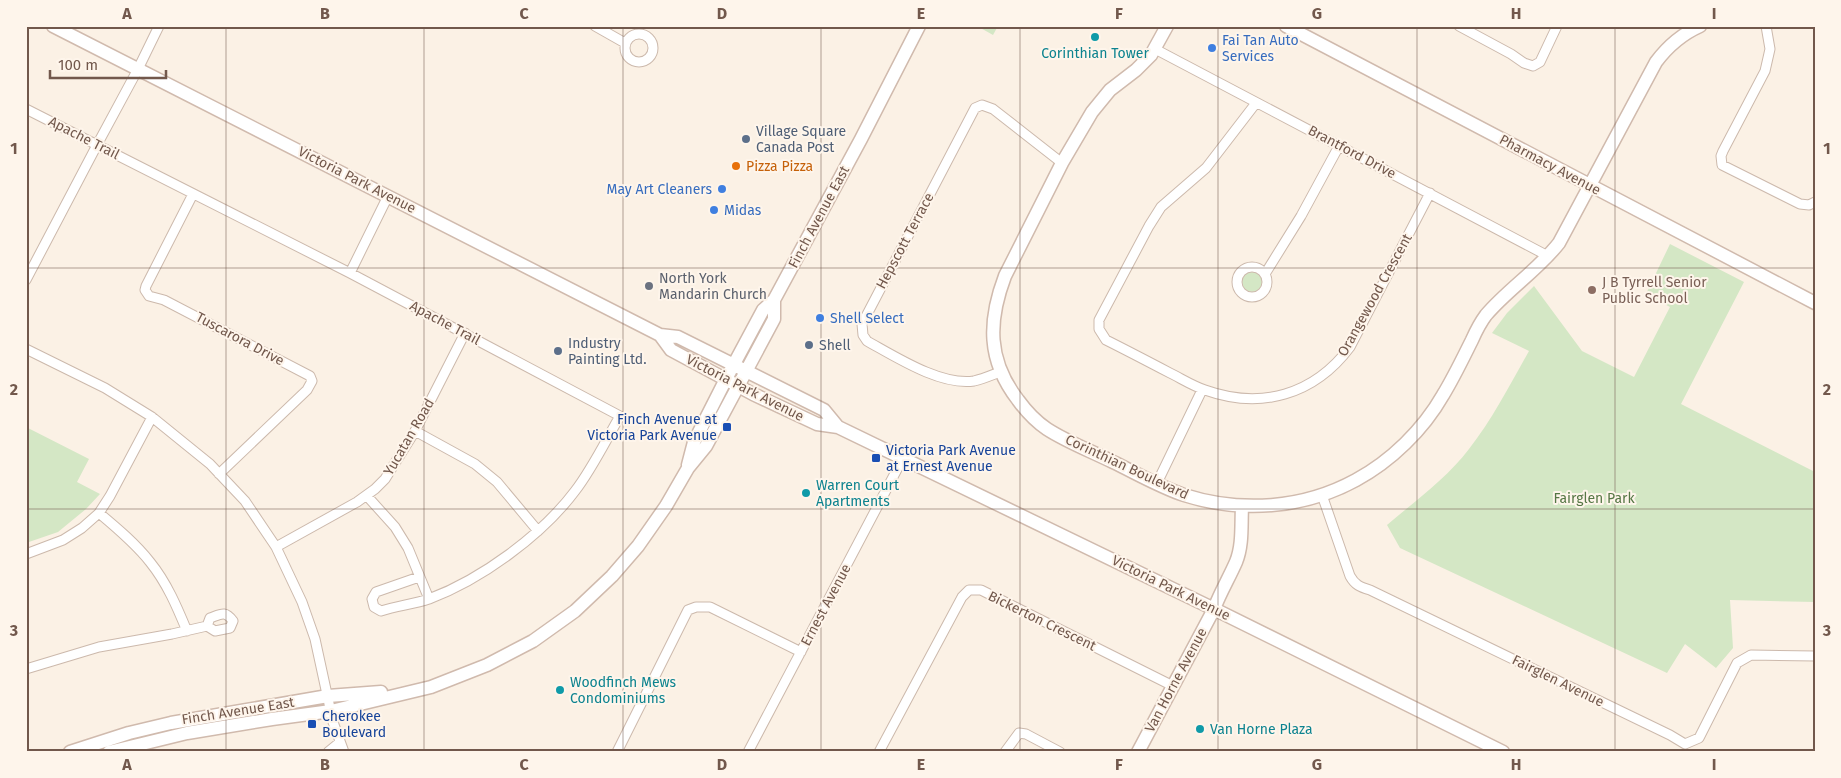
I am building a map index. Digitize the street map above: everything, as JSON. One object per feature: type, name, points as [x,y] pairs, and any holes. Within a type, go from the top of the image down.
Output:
[{"type":"main road","name":"Victoria Park Avenue","points":[[53,26],[660,335],[678,336],[734,364],[824,410],[838,427]]},
{"type":"main road","name":"Finch Avenue East","points":[[688,468],[694,442],[726,379],[763,310],[774,300],[861,139],[919,26]]},
{"type":"main road","name":"Corinthian Boulevard","points":[[1167,26],[1155,49],[1136,70],[1110,90],[1098,104],[1062,163],[1005,276],[995,308],[992,335],[1000,372],[1010,390],[1025,409],[1048,429],[1156,483],[1194,498],[1242,507],[1305,500],[1354,481],[1397,451],[1412,436],[1423,424],[1443,395],[1485,316],[1548,256],[1563,237],[1656,62],[1666,49],[1685,34],[1700,26]]},
{"type":"main road","name":"Pharmacy Avenue","points":[[1286,26],[1815,302]]},
{"type":"main road","name":"Finch Avenue East","points":[[109,752],[203,730],[331,711],[431,686],[487,666],[533,641],[575,611],[612,576],[638,546],[666,506],[688,468],[706,446],[774,319],[774,300]]},
{"type":"main road","name":"Victoria Park Avenue","points":[[660,335],[671,350],[738,385],[817,424],[838,427],[904,458],[1503,752]]},
{"type":"main road","name":"Van Horne Avenue","points":[[1138,752],[1214,609],[1236,561],[1241,539],[1242,507]]},
{"type":"main road","name":"Finch Avenue East","points":[[70,752],[129,733],[171,723],[328,696],[409,691]]},
{"type":"street","points":[[26,280],[159,26]]},
{"type":"street","points":[[595,26],[625,43]]},
{"type":"street","points":[[1459,26],[1524,63],[1533,66],[1540,62],[1557,26]]},
{"type":"street","points":[[1766,26],[1770,49],[1766,71],[1723,151],[1721,156],[1722,165],[1800,204],[1810,205],[1815,202]]},
{"type":"street","name":"Brantford Drive","points":[[1155,49],[1548,256]]},
{"type":"street","name":"Orangewood Crescent","points":[[1256,103],[1206,168],[1161,207],[1099,320],[1099,329],[1106,340],[1202,390],[1222,396],[1250,400],[1281,396],[1311,383],[1331,368],[1350,347],[1430,193]]},
{"type":"street","name":"Hepscott Terrace","points":[[1000,372],[975,381],[956,381],[938,378],[867,341],[863,335],[862,324],[975,108],[982,105],[993,109],[1062,163]]},
{"type":"street","name":"Apache Trail","points":[[26,109],[350,273],[620,416],[576,491],[538,531],[511,553],[472,578],[429,599],[382,611],[374,607],[372,599],[376,592],[419,578]]},
{"type":"street","points":[[1265,274],[1302,216],[1339,146]]},
{"type":"street","name":"Tuscarora Drive","points":[[193,194],[146,286],[147,294],[164,300],[223,329],[310,376],[312,381],[307,390],[219,474]]},
{"type":"street","points":[[350,273],[388,196]]},
{"type":"street","name":"Yucatan Road","points":[[276,548],[367,496],[385,480],[415,431],[465,333]]},
{"type":"street","points":[[26,349],[105,388],[152,417],[191,448],[245,500],[276,548],[290,574],[315,639],[341,748],[328,752]]},
{"type":"street","points":[[1156,483],[1202,390]]},
{"type":"street","points":[[26,554],[63,540],[99,514],[152,417]]},
{"type":"street","points":[[415,431],[476,464],[496,482],[538,531]]},
{"type":"street","name":"Ernest Avenue","points":[[748,752],[904,458]]},
{"type":"street","name":"Fairglen Avenue","points":[[1322,494],[1350,576],[1359,587],[1370,590],[1685,744],[1699,738],[1738,663],[1744,658],[1751,655],[1815,656]]},
{"type":"street","points":[[367,496],[395,527],[408,548],[429,599]]},
{"type":"street","points":[[99,514],[114,525],[150,561],[165,584],[187,631]]},
{"type":"street","name":"Bickerton Crescent","points":[[880,752],[962,597],[969,590],[981,590],[1173,686]]},
{"type":"street","points":[[617,752],[688,610],[696,607],[710,607],[801,652]]},
{"type":"street","points":[[26,669],[100,647],[207,626]]},
{"type":"street","points":[[1006,752],[1018,733],[1026,734],[1060,752]]},
{"type":"green space","points":[[977,26],[998,26],[993,35]]},
{"type":"green space","name":"Fairglen Park","points":[[1670,244],[1744,282],[1681,404],[1815,472],[1815,602],[1730,600],[1733,648],[1716,668],[1685,644],[1667,673],[1400,548],[1387,525],[1451,470],[1469,449],[1493,414],[1529,351],[1492,333],[1507,313],[1534,286],[1582,351],[1634,377],[1670,307],[1646,294]]},
{"type":"green space","points":[[1252,272],[1259,275],[1262,282],[1259,289],[1252,292],[1245,289],[1242,282],[1245,275]]},
{"type":"green space","points":[[26,427],[89,459],[77,482],[100,494],[86,509],[58,532],[26,543]]},
{"type":"place","name":"Corinthian Tower","points":[[1095,37]]},
{"type":"place","name":"Fai Tan Auto Services","points":[[1212,48]]},
{"type":"place","name":"Village Square Canada Post","points":[[746,139]]},
{"type":"place","name":"Pizza Pizza","points":[[736,166]]},
{"type":"place","name":"May Art Cleaners","points":[[722,189]]},
{"type":"place","name":"Midas","points":[[714,210]]},
{"type":"place","name":"North York Mandarin Church","points":[[649,286]]},
{"type":"place","name":"J B Tyrrell Senior Public School","points":[[1592,290]]},
{"type":"place","name":"Shell Select","points":[[820,318]]},
{"type":"place","name":"Shell","points":[[809,345]]},
{"type":"place","name":"Industry Painting Ltd.","points":[[558,351]]},
{"type":"place","name":"Finch Avenue at Victoria Park Avenue","points":[[727,427]]},
{"type":"place","name":"Victoria Park Avenue at Ernest Avenue","points":[[876,458]]},
{"type":"place","name":"Warren Court Apartments","points":[[806,493]]},
{"type":"place","name":"Woodfinch Mews Condominiums","points":[[560,690]]},
{"type":"place","name":"Cherokee Boulevard","points":[[312,724]]},
{"type":"place","name":"Van Horne Plaza","points":[[1200,729]]}]
